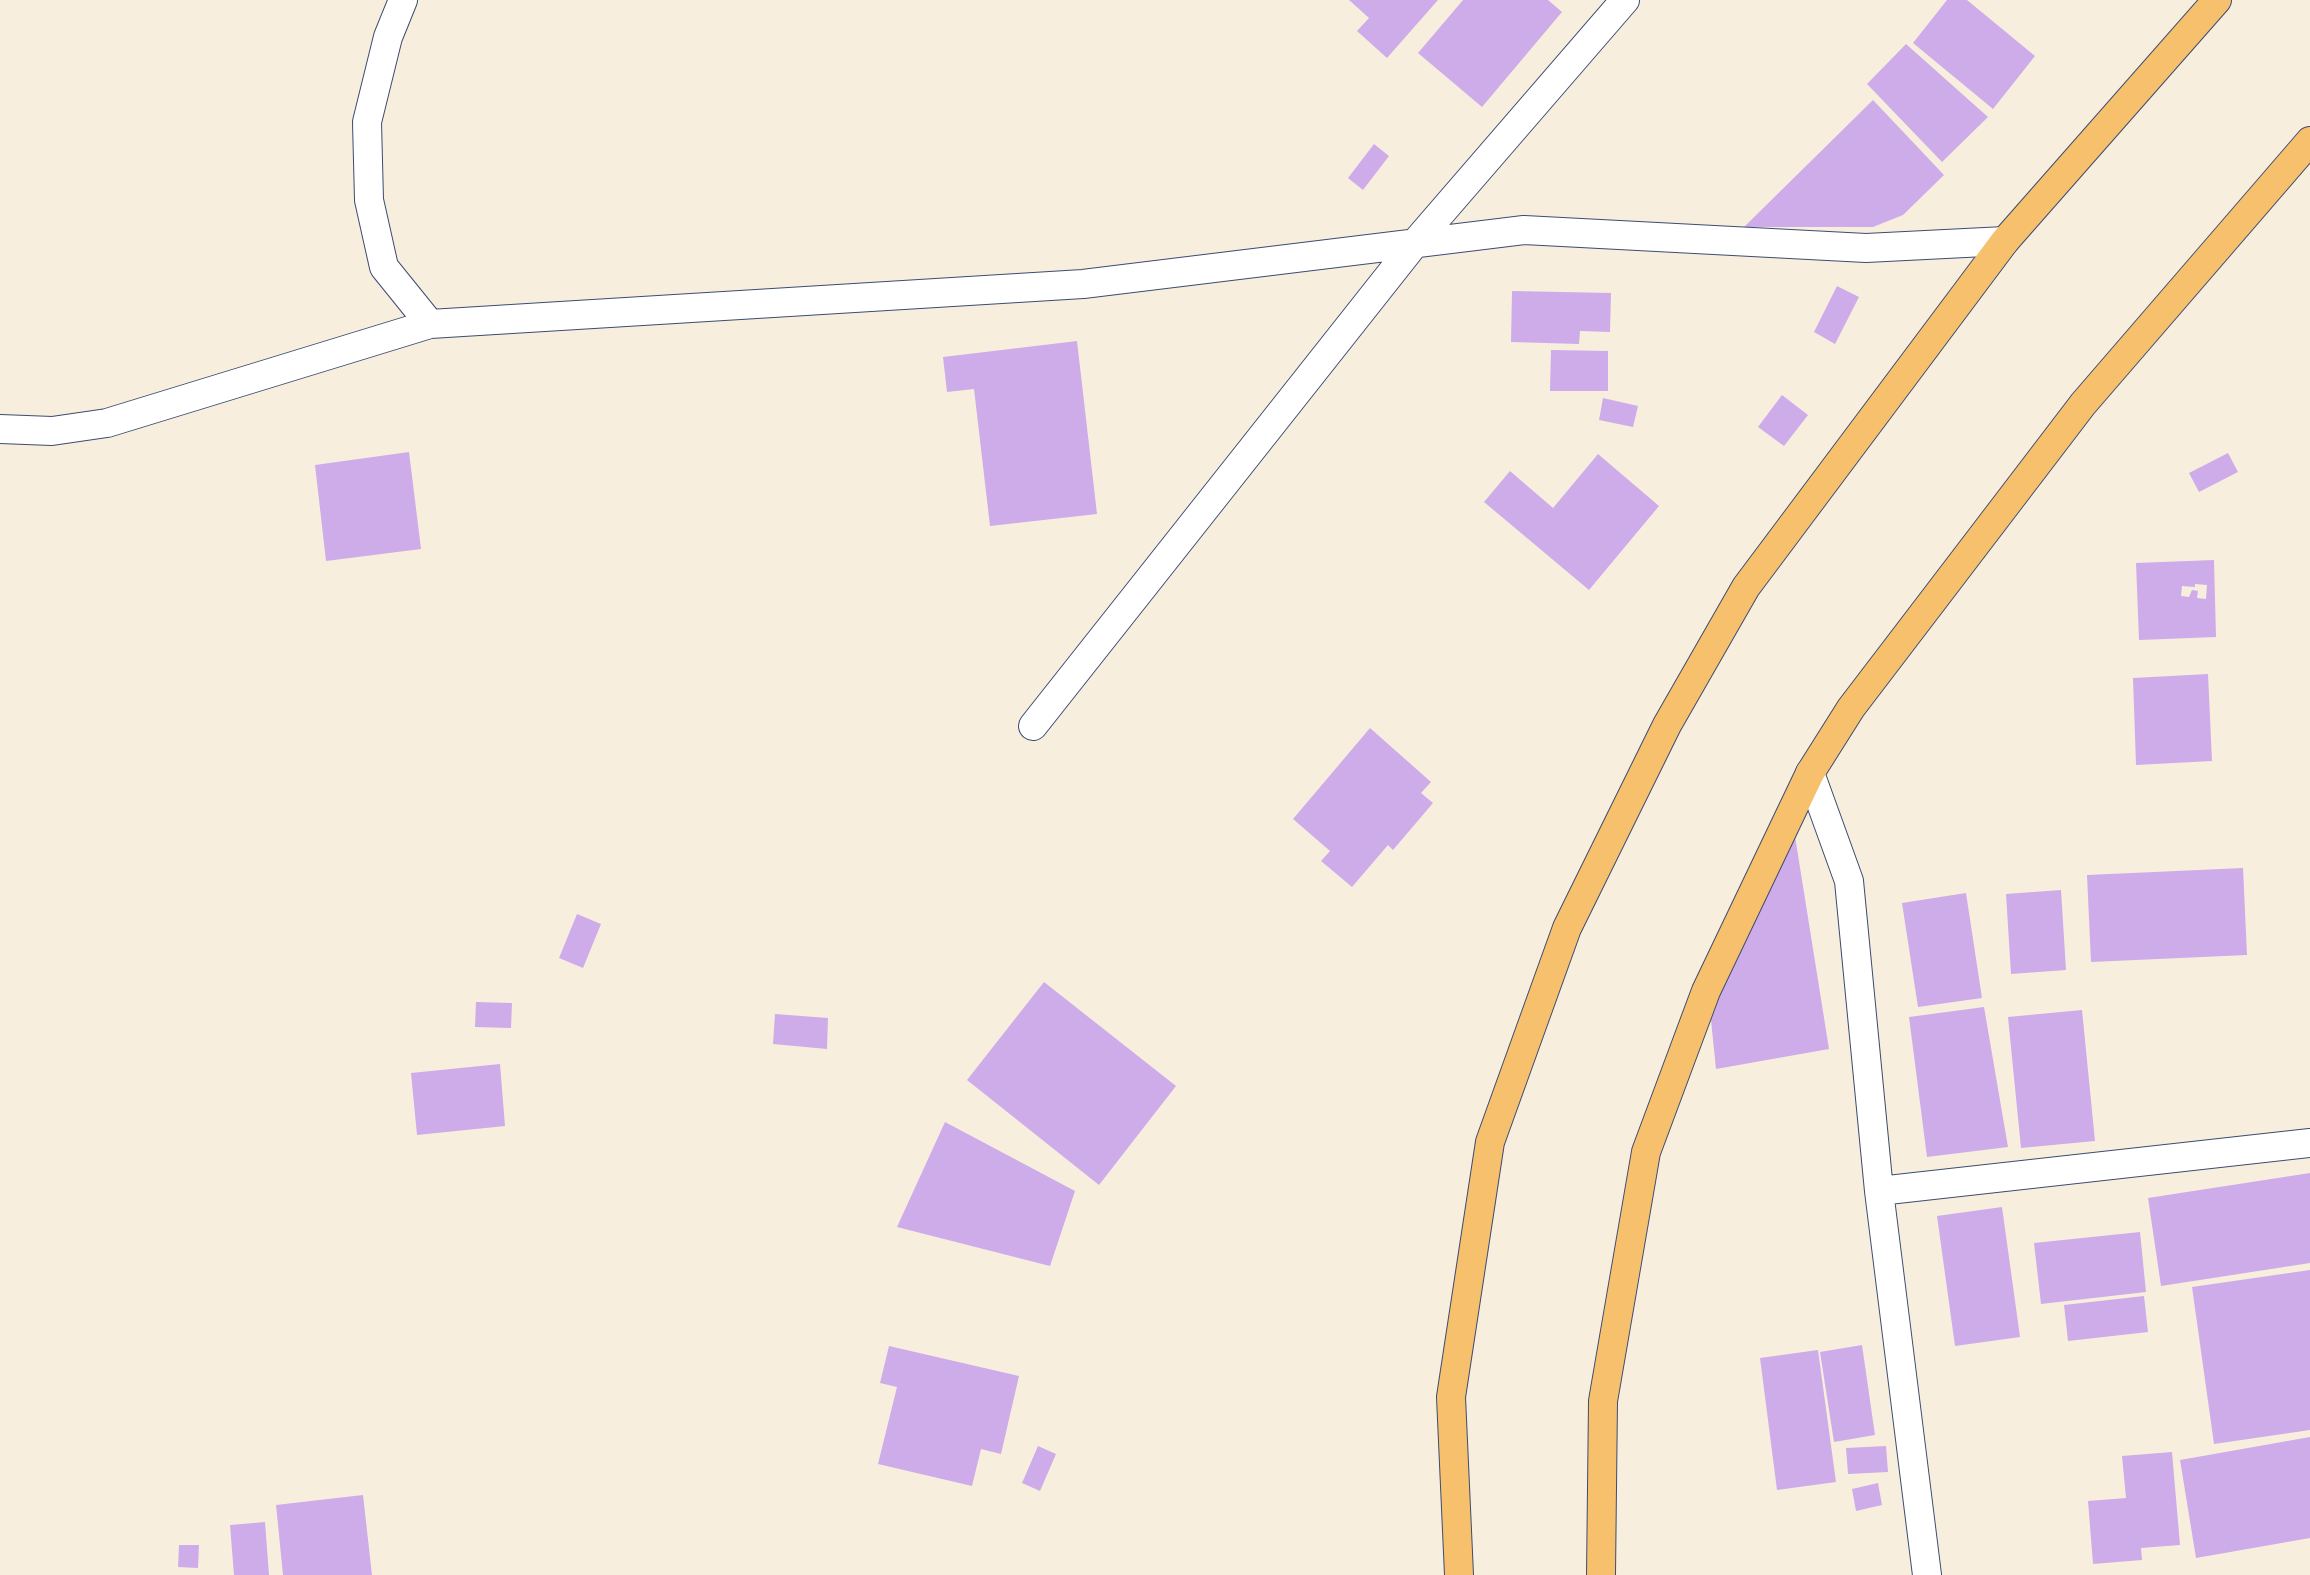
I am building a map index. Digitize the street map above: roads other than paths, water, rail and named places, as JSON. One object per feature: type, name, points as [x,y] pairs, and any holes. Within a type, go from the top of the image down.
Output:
[{"type":"highway","points":[[1459,1575],[1451,1397],[1490,1142],[1567,928],[1667,726],[1746,587],[2005,241],[2217,0]]},
{"type":"highway","points":[[1600,1575],[1603,1401],[1646,1152],[1714,974],[1810,773],[1851,708],[2083,404],[2305,152]]},
{"type":"street","points":[[403,0],[388,37],[367,122],[369,200],[384,267],[430,324]]},
{"type":"street","points":[[1033,726],[1415,243],[1625,0]]},
{"type":"street","points":[[0,428],[52,431],[107,422],[430,324],[1082,284],[1524,230],[1866,248],[2005,241]]},
{"type":"street","points":[[1810,773],[1850,881],[1879,1191],[1927,1575]]},
{"type":"street","points":[[1879,1191],[2310,1143]]}]
